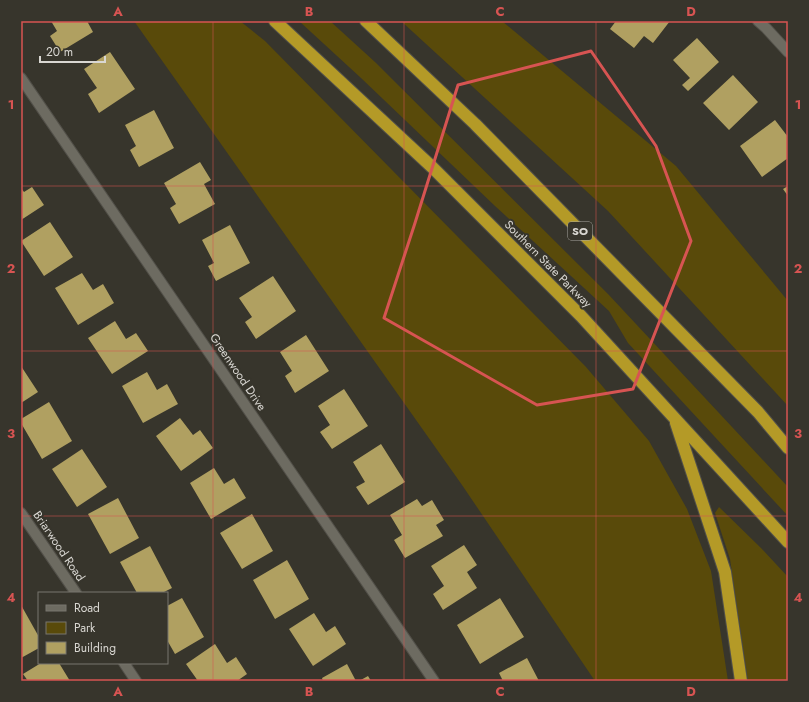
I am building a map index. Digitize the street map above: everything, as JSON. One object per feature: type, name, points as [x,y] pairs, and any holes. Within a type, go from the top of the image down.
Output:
[{"type":"highway","name":"Southern State Parkway","points":[[275,21],[443,178],[581,316],[788,542]]},
{"type":"highway","name":"SO","points":[[366,21],[476,124],[758,412],[788,448]]},
{"type":"highway","points":[[674,418],[724,572],[741,681]]},
{"type":"street","points":[[758,21],[788,52]]},
{"type":"street","name":"Greenwood Drive","points":[[21,78],[434,681]]},
{"type":"street","name":"Briarwood Road","points":[[21,513],[75,592]]},
{"type":"street","points":[[125,664],[136,681]]},
{"type":"highlighted area","points":[[591,51],[656,146],[691,241],[633,389],[537,405],[384,318],[458,85]]},
{"type":"green space","points":[[134,21],[240,21],[265,41],[586,367],[649,441],[687,509],[711,571],[728,681],[595,681],[462,485]]},
{"type":"green space","points":[[299,21],[330,21],[375,62],[608,294],[788,487],[788,516],[628,343],[609,311],[495,206]]},
{"type":"green space","points":[[401,21],[502,21],[676,166],[788,301],[788,406],[608,211]]},
{"type":"green space","points":[[719,507],[788,577],[788,681],[748,681],[730,559],[715,513]]},
{"type":"building","points":[[51,21],[87,21],[93,32],[60,52],[50,36],[57,31]]},
{"type":"building","points":[[616,21],[670,21],[653,43],[644,36],[634,48],[610,29]]},
{"type":"building","points":[[697,38],[719,62],[688,91],[682,85],[690,78],[673,60]]},
{"type":"building","points":[[110,52],[135,89],[99,113],[88,94],[97,88],[84,69]]},
{"type":"building","points":[[733,75],[758,102],[729,130],[703,103]]},
{"type":"building","points":[[154,110],[174,148],[139,167],[130,150],[136,146],[125,125]]},
{"type":"building","points":[[775,120],[788,137],[788,158],[762,177],[740,146]]},
{"type":"building","points":[[200,162],[211,180],[204,184],[215,204],[179,224],[170,208],[176,204],[164,183]]},
{"type":"building","points":[[788,186],[788,196],[783,189]]},
{"type":"building","points":[[32,187],[44,205],[21,220],[21,188],[24,192]]},
{"type":"building","points":[[50,222],[73,257],[44,276],[21,241]]},
{"type":"building","points":[[230,225],[250,263],[216,281],[208,266],[214,263],[202,240]]},
{"type":"building","points":[[82,273],[93,290],[103,284],[114,303],[78,325],[55,288]]},
{"type":"building","points":[[273,276],[296,311],[256,339],[245,322],[252,317],[239,298]]},
{"type":"building","points":[[115,321],[126,339],[136,333],[148,351],[112,374],[88,338]]},
{"type":"building","points":[[306,335],[329,371],[295,393],[285,376],[292,371],[280,352]]},
{"type":"building","points":[[21,366],[38,392],[21,403]]},
{"type":"building","points":[[147,372],[157,390],[167,384],[178,404],[143,423],[122,386]]},
{"type":"building","points":[[344,389],[368,426],[332,449],[320,432],[330,425],[318,406]]},
{"type":"building","points":[[49,402],[72,441],[42,459],[21,423],[21,419]]},
{"type":"building","points":[[180,418],[193,435],[200,430],[213,448],[181,471],[156,436]]},
{"type":"building","points":[[381,444],[405,482],[368,505],[356,487],[365,482],[353,462]]},
{"type":"building","points":[[82,449],[107,487],[77,507],[52,469]]},
{"type":"building","points":[[214,468],[224,484],[234,478],[246,498],[211,519],[190,483]]},
{"type":"building","points":[[118,498],[139,538],[110,554],[88,514]]},
{"type":"building","points":[[417,499],[422,506],[432,500],[444,520],[436,525],[443,536],[405,558],[394,540],[402,535],[390,515]]},
{"type":"building","points":[[252,514],[273,551],[242,569],[220,533]]},
{"type":"building","points":[[464,545],[477,565],[467,572],[477,588],[443,610],[433,594],[444,586],[431,566]]},
{"type":"building","points":[[150,546],[172,588],[164,592],[136,592],[120,562]]},
{"type":"building","points":[[287,560],[309,599],[275,619],[253,580]]},
{"type":"building","points":[[182,598],[204,637],[175,654],[168,642],[168,605]]},
{"type":"building","points":[[500,598],[524,637],[480,664],[457,625]]},
{"type":"building","points":[[21,605],[38,635],[38,649],[21,658]]},
{"type":"building","points":[[314,613],[326,632],[335,626],[346,644],[313,666],[289,629]]},
{"type":"building","points":[[215,644],[227,663],[236,657],[247,674],[237,681],[198,681],[186,664]]},
{"type":"building","points":[[527,658],[539,681],[503,681],[499,673]]},
{"type":"building","points":[[39,664],[60,664],[70,681],[28,681],[23,674]]},
{"type":"building","points":[[347,664],[356,681],[323,681],[322,678]]},
{"type":"building","points":[[368,676],[371,681],[359,681]]}]
